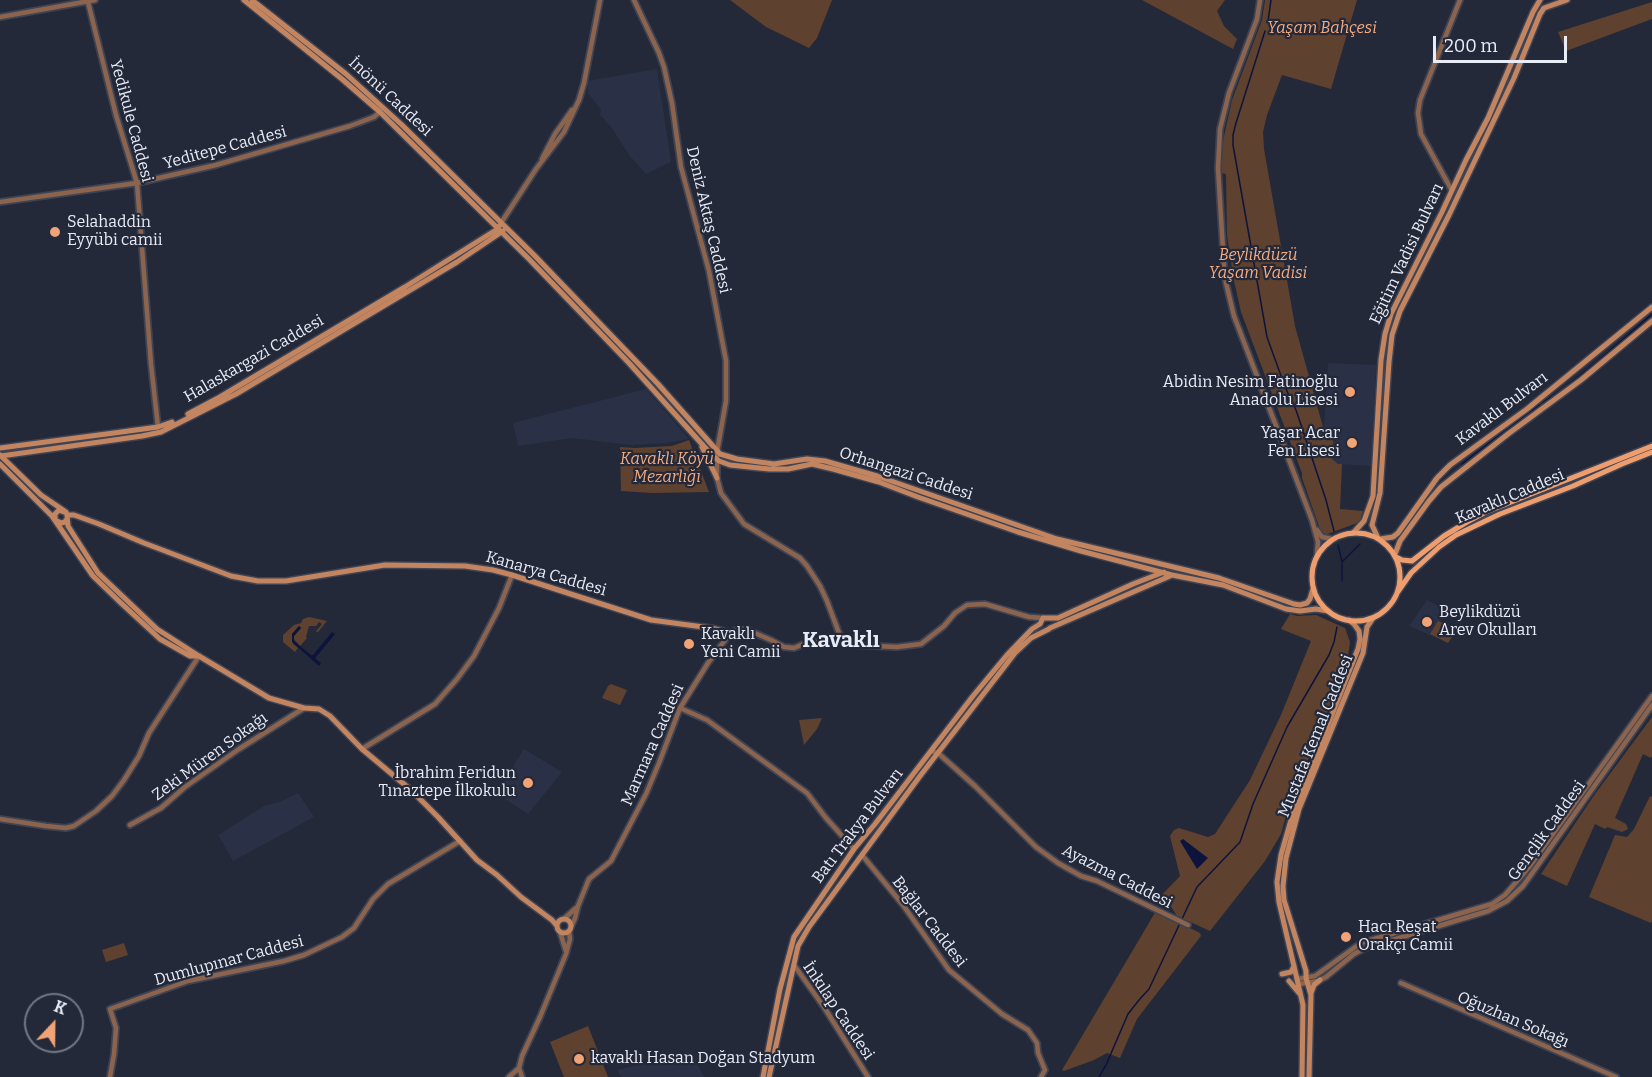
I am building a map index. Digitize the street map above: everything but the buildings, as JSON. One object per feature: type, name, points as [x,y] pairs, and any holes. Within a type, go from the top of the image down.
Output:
[{"type":"main road","points":[[244,0],[368,97],[380,112],[400,127]]},
{"type":"main road","points":[[252,0],[276,23]]},
{"type":"main road","name":"Eğitim Vadisi Bulvarı","points":[[1354,532],[1364,521],[1373,496],[1381,360],[1391,314],[1488,118],[1539,0]]},
{"type":"main road","name":"Eğitim Vadisi Bulvarı","points":[[1379,538],[1372,525],[1380,494],[1392,334],[1400,311],[1514,78],[1540,14],[1544,8],[1567,0]]},
{"type":"main road","name":"İnönü Caddesi","points":[[368,97],[400,127]]},
{"type":"main road","name":"Orhangazi Caddesi","points":[[400,127],[532,257],[717,452],[727,457],[774,464],[807,459],[825,461],[877,476],[1057,539],[1173,568]]},
{"type":"main road","points":[[1448,198],[1455,202]]},
{"type":"main road","points":[[0,456],[161,432],[236,394],[502,228]]},
{"type":"main road","name":"Halaskargazi Caddesi","points":[[0,448],[170,424],[393,297]]},
{"type":"main road","name":"Kavaklı Bulvarı","points":[[1379,538],[1393,537],[1398,533],[1437,478],[1450,465],[1527,409],[1652,307]]},
{"type":"main road","name":"Kavaklı Bulvarı","points":[[1395,555],[1400,541],[1441,487],[1581,380],[1652,321]]},
{"type":"main road","name":"Orhangazi Caddesi","points":[[659,390],[699,440],[717,459],[728,464],[774,470],[812,464],[833,469],[879,482],[1050,542],[1163,573]]},
{"type":"main road","points":[[699,440],[717,478]]},
{"type":"main road","name":"Kavaklı Caddesi","points":[[1395,555],[1404,561],[1412,561],[1444,536],[1486,512],[1652,446]]},
{"type":"main road","name":"Kavaklı Caddesi","points":[[1397,593],[1411,573],[1456,535],[1500,514],[1652,452]]},
{"type":"main road","points":[[0,456],[41,495],[67,515],[68,526],[98,573],[157,629],[269,698],[304,708],[319,709],[330,716],[362,749],[411,790],[477,860],[521,897],[560,924],[565,933],[570,929],[568,920],[560,924]]},
{"type":"main road","points":[[0,464],[55,520],[93,576],[160,639],[190,656],[198,656]]},
{"type":"main road","points":[[717,478],[717,470],[728,464]]},
{"type":"main road","points":[[55,520],[54,516],[59,510],[67,515]]},
{"type":"main road","points":[[55,520],[65,522],[67,515]]},
{"type":"main road","name":"Kanarya Caddesi","points":[[67,515],[74,515],[99,524],[231,576],[258,581],[288,581],[385,565],[465,566],[512,575],[647,619],[731,633]]},
{"type":"main road","points":[[1172,575],[1173,568],[1218,578],[1304,605],[1309,601],[1313,589],[1312,572],[1317,555],[1332,539],[1354,532],[1379,538],[1395,555],[1400,571],[1397,593],[1388,608],[1373,618],[1360,621],[1338,617],[1328,611],[1313,589]]},
{"type":"main road","points":[[1141,581],[1147,573],[1142,567]]},
{"type":"main road","name":"Batı Trakya Bulvarı","points":[[763,1077],[787,960],[794,937],[854,849],[1007,655],[1043,621],[1058,618],[1173,568]]},
{"type":"main road","points":[[1163,573],[1223,585],[1286,609],[1328,611]]},
{"type":"main road","name":"Batı Trakya Bulvarı","points":[[769,1077],[798,946],[809,927],[1015,653],[1031,638],[1050,628],[1172,575]]},
{"type":"main road","name":"Mustafa Kemal Caddesi","points":[[1308,1077],[1311,995],[1284,900],[1286,858],[1299,809],[1363,653],[1366,627],[1373,618]]},
{"type":"main road","name":"Mustafa Kemal Caddesi","points":[[1302,1077],[1304,1017],[1277,882],[1281,855],[1293,813],[1358,649],[1359,631],[1349,620]]},
{"type":"main road","points":[[1043,621],[1052,622],[1050,628],[1043,629],[1043,621]]},
{"type":"main road","points":[[854,849],[854,856],[858,858],[862,855]]},
{"type":"main road","points":[[1282,974],[1291,972],[1294,966]]},
{"type":"main road","points":[[1311,995],[1314,985],[1320,980]]},
{"type":"main road","points":[[1288,981],[1301,997]]},
{"type":"street","points":[[0,17],[95,0]]},
{"type":"street","points":[[502,228],[555,134],[579,100],[600,0]]},
{"type":"street","name":"Deniz Aktaş Caddesi","points":[[634,0],[664,67],[672,103],[681,167],[709,271],[726,361],[726,400],[717,452],[717,478]]},
{"type":"street","points":[[1260,0],[1257,20],[1229,93],[1220,129],[1218,168],[1226,283],[1234,316],[1312,520],[1320,536],[1332,539]]},
{"type":"street","points":[[1452,189],[1422,134],[1418,114],[1420,100],[1460,0]]},
{"type":"street","name":"Yedikule Caddesi","points":[[88,2],[116,115],[137,183],[158,427]]},
{"type":"street","name":"Yeditepe Caddesi","points":[[0,202],[137,183],[216,165],[350,126],[374,117],[380,112]]},
{"type":"street","points":[[717,478],[721,493],[744,524],[800,558],[807,566],[824,594],[842,641]]},
{"type":"street","points":[[1312,520],[1318,542],[1317,555]]},
{"type":"street","points":[[362,749],[435,704],[458,679],[474,656],[499,608],[512,575]]},
{"type":"street","points":[[731,633],[737,629],[750,632],[784,647],[794,648],[806,643],[842,641],[853,645],[897,647],[921,644],[944,626],[955,612],[967,605],[985,604],[1043,621]]},
{"type":"street","name":"Marmara Caddesi","points":[[519,1068],[566,951],[570,929],[589,879],[611,861],[646,794],[680,708],[705,667],[731,633]]},
{"type":"street","points":[[0,819],[70,827],[96,811],[112,796],[124,780],[149,734],[198,656]]},
{"type":"street","name":"Gençlik Caddesi","points":[[1307,981],[1361,943],[1492,904],[1505,895],[1530,866],[1652,696]]},
{"type":"street","name":"Gençlik Caddesi","points":[[1307,981],[1326,977],[1363,949],[1488,911],[1508,901],[1523,886],[1652,705]]},
{"type":"street","name":"Zeki Müren Sokağı","points":[[130,825],[161,808],[238,749],[304,708]]},
{"type":"street","points":[[680,708],[707,720],[807,793],[854,849]]},
{"type":"street","name":"Ayazma Caddesi","points":[[931,751],[938,753],[975,786],[1036,847],[1081,876],[1097,881],[1188,925]]},
{"type":"street","name":"Dumlupınar Caddesi","points":[[110,1077],[116,1028],[111,1009],[188,981],[304,955],[342,938],[354,928],[373,899],[388,884],[460,841]]},
{"type":"street","name":"Bağlar Caddesi","points":[[862,855],[903,905],[949,970],[1002,1014],[1028,1030],[1037,1042],[1038,1053],[1045,1070],[1041,1077]]},
{"type":"street","name":"Marmara Caddesi","points":[[560,924],[578,906]]},
{"type":"street","points":[[560,924],[566,951]]},
{"type":"street","name":"İnkılap Caddesi","points":[[787,960],[794,965],[824,1007],[868,1077]]},
{"type":"street","points":[[1298,982],[1307,981]]},
{"type":"street","name":"Oğuzhan Sokağı","points":[[1401,983],[1616,1077]]},
{"type":"street","points":[[509,1077],[519,1068],[522,1077]]},
{"type":"shaded area","points":[[657,69],[671,162],[646,174],[600,115],[601,110],[588,93],[587,81]]},
{"type":"shaded area","points":[[1328,363],[1376,365],[1371,466],[1338,464],[1332,459],[1334,428],[1324,427]]},
{"type":"shaded area","points":[[646,389],[689,439],[631,445],[572,438],[518,446],[513,423]]},
{"type":"shaded area","name":"Beylikdüzü Arev Okulları","points":[[1427,600],[1446,610],[1439,621],[1458,628],[1448,643],[1409,626]]},
{"type":"shaded area","points":[[299,626],[301,628],[294,636],[294,641],[311,655],[332,632],[335,634],[316,657],[321,663],[319,666],[292,642],[292,634]]},
{"type":"shaded area","name":"İbrahim Feridun Tınaztepe İlkokulu","points":[[524,749],[562,772],[528,814],[496,793]]},
{"type":"shaded area","points":[[298,793],[314,817],[233,861],[218,835],[266,805],[280,802]]},
{"type":"shaded area","points":[[1183,839],[1208,858],[1197,869],[1180,841]]},
{"type":"shaded area","points":[[689,1052],[693,1055],[704,1077],[621,1077],[618,1070]]},
{"type":"green space","points":[[730,0],[832,0],[817,38],[809,48],[766,27]]},
{"type":"green space","points":[[1142,0],[1225,0],[1217,11],[1224,26],[1237,39],[1233,49]]},
{"type":"green space","name":"Beylikdüzü Yaşam Vadisi","points":[[1265,0],[1357,0],[1331,89],[1282,75],[1263,132],[1295,326],[1323,427],[1334,428],[1332,459],[1342,464],[1340,509],[1363,511],[1357,523],[1325,535],[1321,532],[1302,473],[1241,312],[1227,235],[1226,174],[1221,173],[1223,141],[1232,100],[1262,20]]},
{"type":"green space","points":[[1652,2],[1652,19],[1566,51],[1558,32]]},
{"type":"green space","name":"Kavaklı Köyü Mezarlığı","points":[[689,440],[709,492],[621,491],[620,447],[672,446]]},
{"type":"green space","points":[[1290,614],[1316,615],[1345,628],[1350,642],[1347,664],[1288,809],[1281,834],[1265,861],[1210,931],[1177,916],[1170,905],[1154,903],[1180,876],[1170,836],[1174,830],[1179,828],[1208,837],[1215,834],[1250,780],[1281,715],[1311,641],[1281,629]]},
{"type":"green space","points":[[309,617],[327,621],[318,632],[316,632],[322,624],[319,622],[316,626],[309,626],[307,638],[300,646],[294,639],[301,628],[299,626],[292,634],[293,644],[298,648],[295,652],[283,642],[283,635],[294,625]]},
{"type":"green space","points":[[1438,621],[1458,628],[1448,643],[1430,634]]},
{"type":"green space","points":[[611,684],[627,690],[620,705],[602,698]]},
{"type":"green space","points":[[1652,717],[1652,756],[1651,758],[1643,754],[1615,818],[1626,824],[1628,829],[1622,832],[1607,827],[1605,829],[1595,824],[1567,886],[1541,874],[1595,794]]},
{"type":"green space","points":[[822,718],[817,729],[804,745],[799,720]]},
{"type":"green space","points":[[1650,796],[1652,797],[1651,923],[1589,897],[1615,835],[1627,837],[1634,829]]},
{"type":"green space","points":[[1156,911],[1200,933],[1201,936],[1137,1019],[1120,1058],[1107,1053],[1094,1060],[1062,1070]]},
{"type":"green space","points":[[124,943],[128,955],[106,962],[102,950]]},
{"type":"green space","name":"kavaklı Hasan Doğan Stadyum","points":[[588,1026],[608,1077],[564,1077],[550,1042]]},
{"type":"waterway","points":[[1268,21],[1271,0]]},
{"type":"waterway","points":[[1265,31],[1236,123],[1233,145],[1267,337],[1296,410],[1334,531]]},
{"type":"waterway","points":[[1544,402],[1597,362],[1652,314]]},
{"type":"waterway","points":[[1462,464],[1539,405]]},
{"type":"waterway","points":[[1343,561],[1360,544]]},
{"type":"waterway","points":[[1338,545],[1342,562],[1342,581]]},
{"type":"waterway","points":[[1099,1077],[1128,1014],[1149,989],[1197,887],[1240,842],[1253,804],[1287,727],[1329,655],[1337,627]]},
{"type":"place","name":"Selahaddin Eyyübi camii","points":[[55,232]]},
{"type":"place","name":"Abidin Nesim Fatinoğlu Anadolu Lisesi","points":[[1350,392]]},
{"type":"place","name":"Yaşar Acar Fen Lisesi","points":[[1352,443]]},
{"type":"place","name":"Beylikdüzü Arev Okulları","points":[[1427,622]]},
{"type":"place","name":"Kavaklı Yeni Camii","points":[[689,644]]},
{"type":"place","name":"İbrahim Feridun Tınaztepe İlkokulu","points":[[528,783]]},
{"type":"place","name":"Hacı Reşat Orakçı Camii","points":[[1346,937]]},
{"type":"place","name":"kavaklı Hasan Doğan Stadyum","points":[[579,1059]]},
{"type":"district","name":"Kavaklı","points":[[841,641]]},
{"type":"park label","name":"Yaşam Bahçesi","points":[[1322,29]]}]
